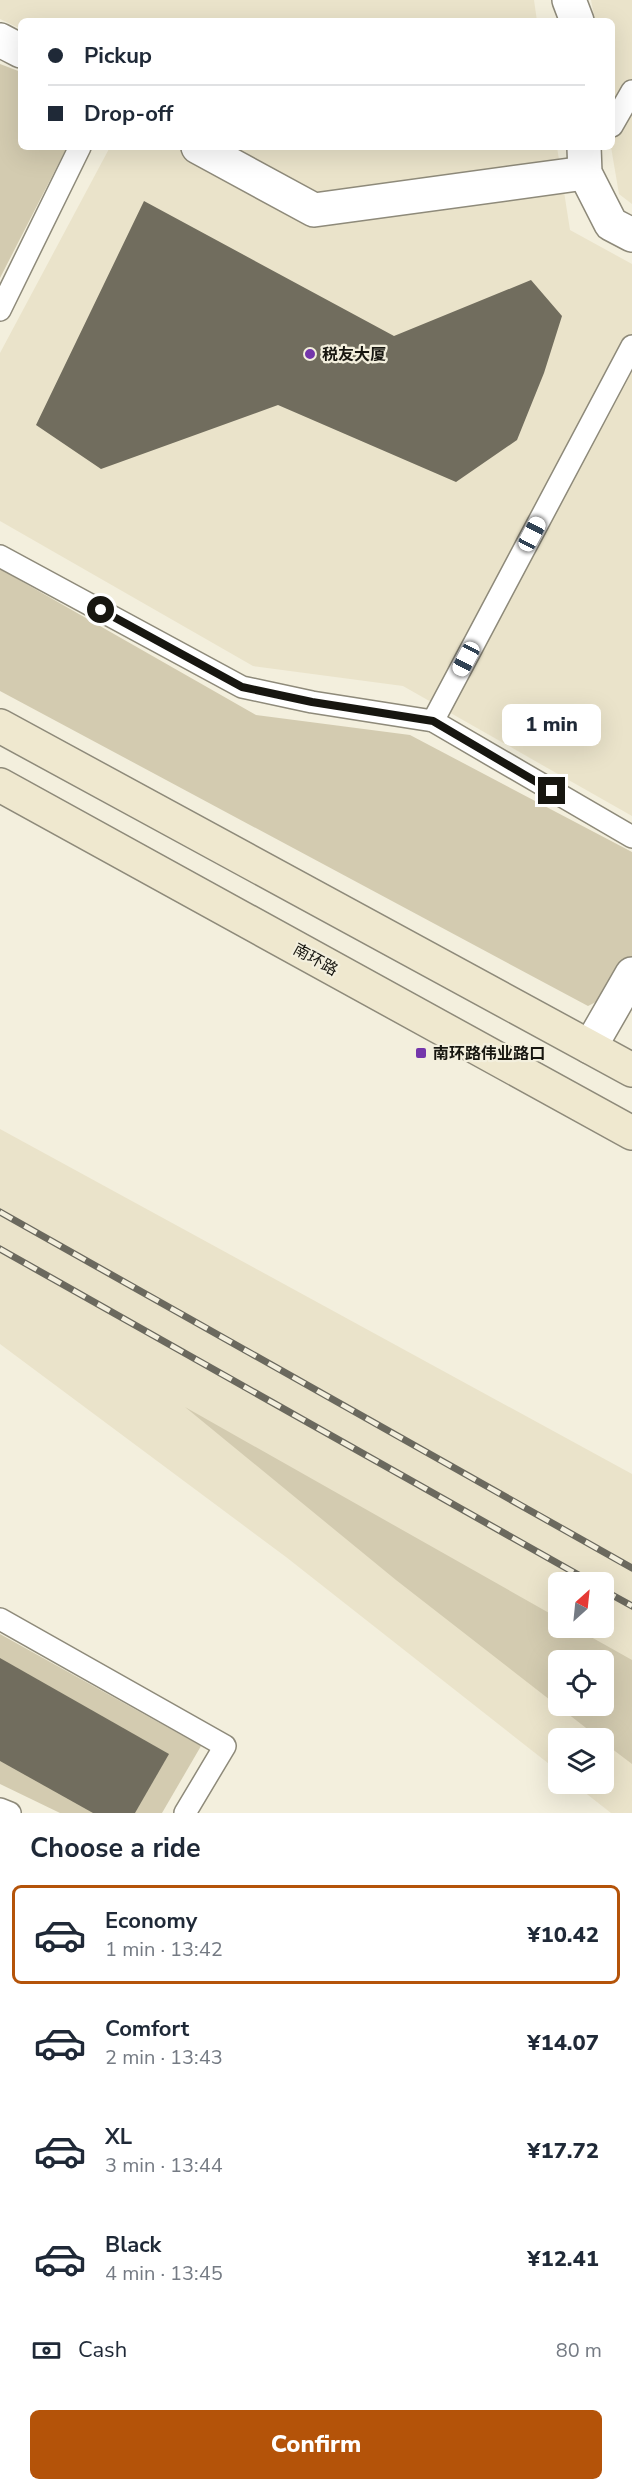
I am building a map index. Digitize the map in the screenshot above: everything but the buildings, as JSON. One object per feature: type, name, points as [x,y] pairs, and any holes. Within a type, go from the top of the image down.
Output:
[{"type":"main road","points":[[0,726],[632,1070]]},
{"type":"main road","name":"南环路","points":[[0,785],[632,1133]]},
{"type":"street","points":[[569,0],[576,18]]},
{"type":"street","points":[[0,40],[18,49]]},
{"type":"street","points":[[204,150],[314,210],[590,156],[611,224],[632,235]]},
{"type":"street","points":[[590,1047],[632,974]]},
{"type":"lane","points":[[615,121],[632,91]]},
{"type":"lane","points":[[0,310],[79,150]]},
{"type":"lane","points":[[433,721],[632,346]]},
{"type":"lane","points":[[0,556],[242,687],[312,702],[433,721],[632,837]]},
{"type":"lane","points":[[0,1619],[225,1746],[185,1813]]},
{"type":"lane","points":[[0,1809],[10,1813]]},
{"type":"shaded area","points":[[0,0],[534,0],[537,18],[18,18],[18,28],[0,19]]},
{"type":"shaded area","points":[[591,0],[632,0],[632,204],[619,194],[612,150],[615,150],[615,18],[594,18]]},
{"type":"shaded area","points":[[0,64],[18,71],[18,150],[65,150],[0,278]]},
{"type":"shaded area","points":[[108,150],[557,150],[570,230],[632,264],[632,816],[403,686],[253,666],[0,521],[0,353]]},
{"type":"shaded area","points":[[0,569],[256,715],[410,735],[632,852],[632,957],[610,995],[588,1006],[0,691]]},
{"type":"shaded area","points":[[0,1129],[632,1474],[632,1813],[611,1813],[587,1794],[614,1794],[614,1728],[548,1728],[548,1763],[286,1557],[0,1344]]},
{"type":"shaded area","points":[[185,1407],[548,1612],[548,1638],[593,1638],[632,1660],[632,1764],[614,1750],[614,1728],[586,1728],[571,1716],[614,1716],[614,1650],[548,1650],[548,1698],[396,1580]]},
{"type":"shaded area","points":[[0,1634],[201,1746],[162,1813],[60,1813],[0,1784]]},
{"type":"railway","points":[[0,1212],[632,1568]]},
{"type":"railway","points":[[0,1249],[573,1572]]},
{"type":"railway","points":[[614,1596],[632,1606]]},
{"type":"place","name":"税友大厦","points":[[310,354]]},
{"type":"place","name":"南环路伟业路口","points":[[421,1053]]},
{"type":"route","points":[[101,610],[242,687],[312,702],[433,721],[552,791]]}]
